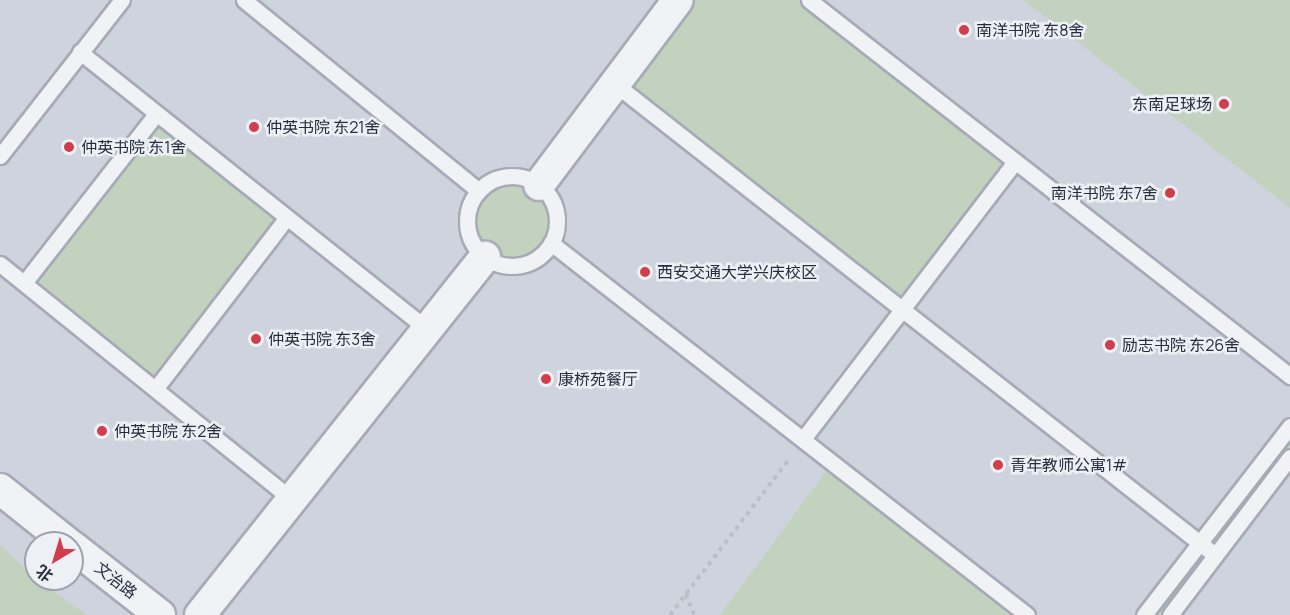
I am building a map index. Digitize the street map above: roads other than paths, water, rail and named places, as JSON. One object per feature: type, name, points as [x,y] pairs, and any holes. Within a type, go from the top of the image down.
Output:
[{"type":"street","points":[[539,184],[678,0]]},
{"type":"street","points":[[200,615],[290,498],[485,257]]},
{"type":"street","points":[[0,489],[53,531]]},
{"type":"street","name":"文治路","points":[[84,555],[160,615]]},
{"type":"lane","points":[[244,0],[478,190]]},
{"type":"lane","points":[[809,0],[1290,376]]},
{"type":"lane","points":[[0,156],[118,1]]},
{"type":"lane","points":[[80,52],[285,220],[426,328]]},
{"type":"lane","points":[[615,84],[1215,555]]},
{"type":"lane","points":[[24,283],[156,114]]},
{"type":"lane","points":[[804,440],[1015,162]]},
{"type":"lane","points":[[513,175],[539,184],[557,214],[551,243],[524,264],[502,265],[485,257],[467,226],[478,190],[513,175]]},
{"type":"lane","points":[[156,388],[285,220]]},
{"type":"lane","points":[[551,243],[1027,615]]},
{"type":"lane","points":[[0,264],[290,498]]},
{"type":"lane","points":[[1144,615],[1290,426]]},
{"type":"lane","points":[[1170,615],[1290,458]]},
{"type":"place","name":"南洋书院 东8舍","points":[[964,30]]},
{"type":"place","name":"东南足球场","points":[[1224,104]]},
{"type":"place","name":"仲英书院 东21舍","points":[[254,127]]},
{"type":"place","name":"仲英书院 东1舍","points":[[69,147]]},
{"type":"place","name":"南洋书院 东7舍","points":[[1170,193]]},
{"type":"place","name":"西安交通大学兴庆校区","points":[[645,272]]},
{"type":"place","name":"仲英书院 东3舍","points":[[256,339]]},
{"type":"place","name":"励志书院 东26舍","points":[[1110,345]]},
{"type":"place","name":"康桥苑餐厅","points":[[546,379]]},
{"type":"place","name":"仲英书院 东2舍","points":[[102,431]]},
{"type":"place","name":"青年教师公寓1#","points":[[998,465]]}]
